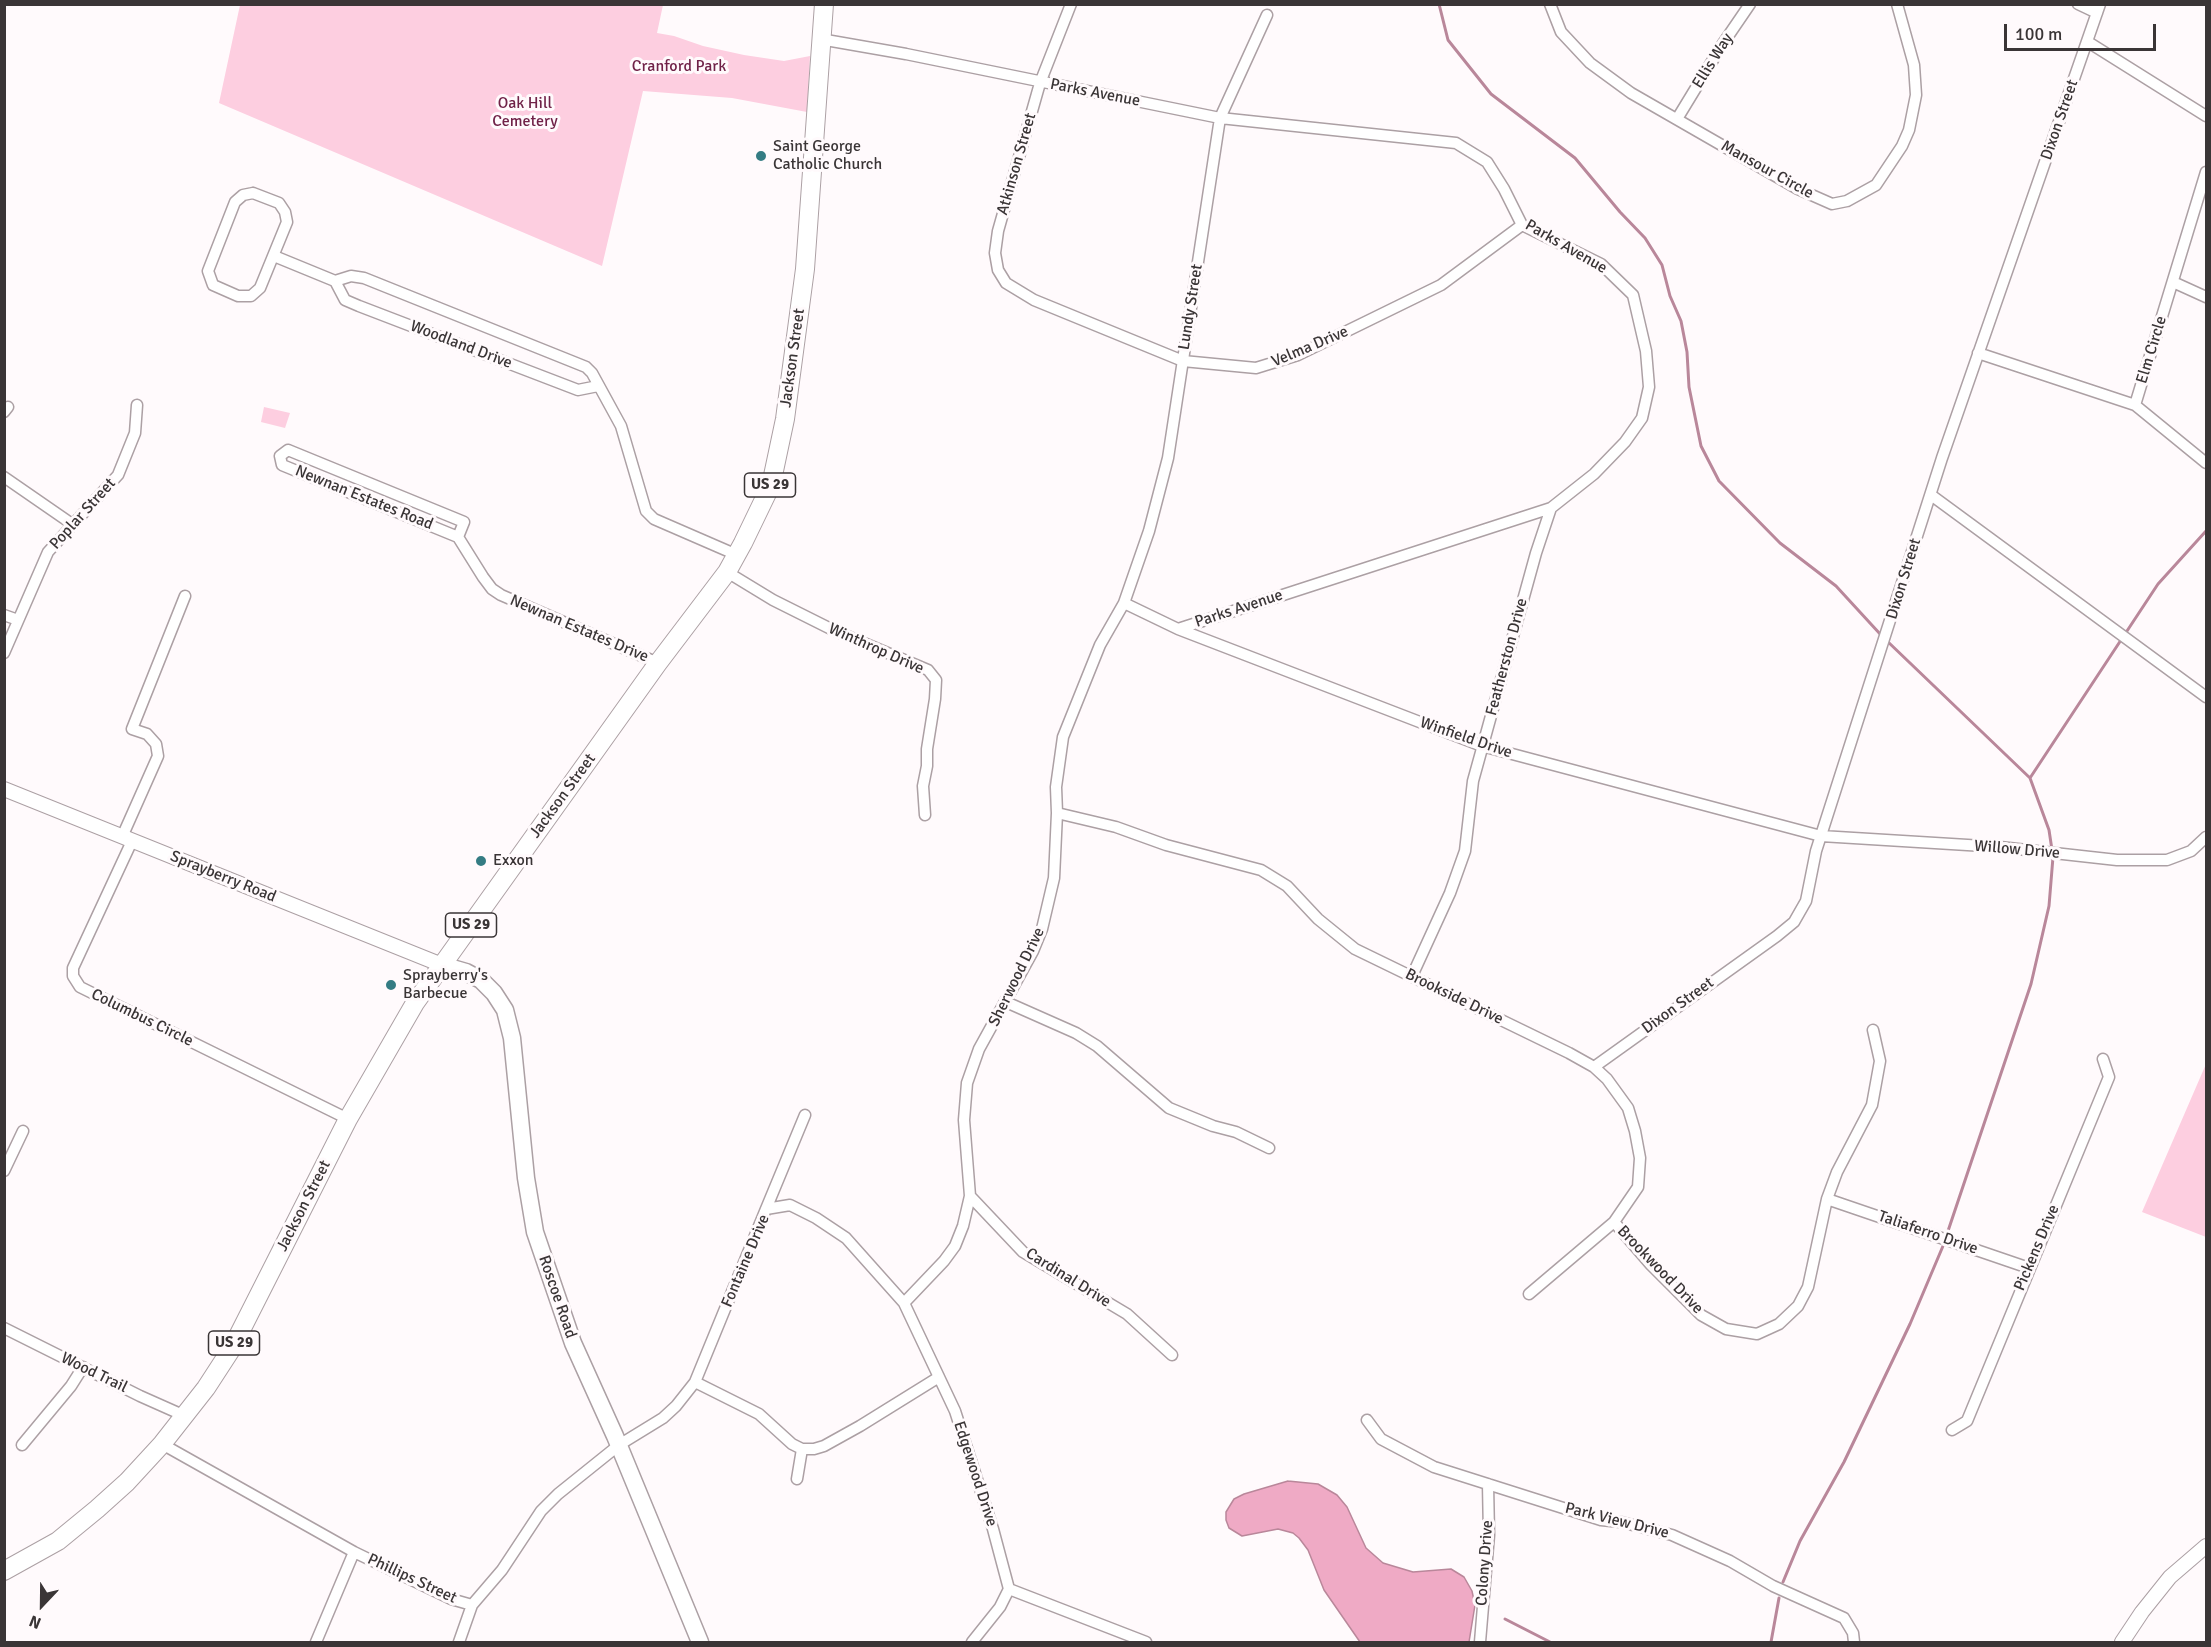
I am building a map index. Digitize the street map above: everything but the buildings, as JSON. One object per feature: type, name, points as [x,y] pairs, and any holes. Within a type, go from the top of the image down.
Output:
[{"type":"main road","name":"Jackson Street","points":[[4,1571],[43,1550],[71,1531],[127,1482],[162,1444],[206,1388],[232,1348],[348,1119],[400,1028],[442,965],[658,663],[727,572],[737,555],[771,484],[785,418],[805,269],[824,4]]},
{"type":"main road","name":"Roscoe Road","points":[[442,965],[466,972],[481,980],[494,993],[505,1010],[512,1038],[526,1178],[535,1232],[573,1343],[619,1445],[700,1642]]},
{"type":"street","name":"Atkinson Street","points":[[996,258],[998,231],[1040,82],[1071,4]]},
{"type":"street","name":"Mansour Circle","points":[[1550,4],[1561,32],[1590,63],[1631,93],[1798,189],[1832,204],[1847,201],[1876,186],[1902,146],[1913,114],[1916,95],[1914,65],[1897,4]]},
{"type":"street","name":"Ellis Way","points":[[1677,119],[1750,4]]},
{"type":"street","points":[[2078,4],[2099,9]]},
{"type":"street","name":"Dixon Street","points":[[1594,1067],[1794,922],[1806,901],[1821,836],[1931,495],[1978,353],[2099,9]]},
{"type":"street","name":"Lundy Street","points":[[1124,603],[1149,531],[1168,458],[1220,118],[1267,15]]},
{"type":"street","name":"Parks Avenue","points":[[820,39],[906,54],[1220,118],[1456,143],[1487,162],[1522,225],[1601,264],[1633,295],[1646,351],[1649,387],[1642,418],[1626,442],[1594,474],[1551,508],[1178,629]]},
{"type":"street","points":[[2088,42],[2206,116]]},
{"type":"street","name":"Elm Circle","points":[[1978,353],[2135,405],[2206,172]]},
{"type":"street","points":[[260,194],[279,203],[285,212],[287,222],[274,256],[260,288],[251,296],[232,295],[218,289],[210,281],[208,271],[210,263],[235,202],[243,195],[260,194]]},
{"type":"street","name":"Velma Drive","points":[[996,258],[998,270],[1006,283],[1034,300],[1183,361],[1256,368],[1298,355],[1441,285],[1522,225]]},
{"type":"street","name":"Woodland Drive","points":[[274,256],[335,280],[351,276],[364,278],[586,367],[621,426],[646,511],[654,519],[737,555]]},
{"type":"street","name":"Woodland Drive","points":[[335,280],[341,295],[352,303],[578,390],[598,386]]},
{"type":"street","points":[[2173,282],[2206,297]]},
{"type":"street","name":"Poplar Street","points":[[4,653],[48,552],[118,475],[135,433],[137,405]]},
{"type":"street","points":[[2135,405],[2206,463]]},
{"type":"street","name":"Newnan Estates Road","points":[[288,450],[464,522],[458,537],[282,465],[280,456],[288,450]]},
{"type":"street","points":[[4,477],[72,524]]},
{"type":"street","points":[[1931,495],[2206,697]]},
{"type":"street","name":"Featherston Drive","points":[[1412,976],[1450,892],[1464,851],[1473,782],[1482,746],[1551,508]]},
{"type":"street","name":"Newnan Estates Drive","points":[[458,537],[483,578],[492,589],[501,595],[658,663]]},
{"type":"street","name":"Winthrop Drive","points":[[727,572],[773,600],[833,630],[928,670],[936,680],[923,786],[925,814]]},
{"type":"street","name":"Columbus Circle","points":[[185,596],[132,729],[147,735],[156,744],[158,756],[74,968],[73,976],[80,987],[348,1119]]},
{"type":"street","name":"Winfield Drive","points":[[1124,603],[1178,629],[1482,746],[1821,836]]},
{"type":"street","name":"Sherwood Drive","points":[[904,1303],[936,1271],[955,1246],[963,1226],[970,1196],[964,1120],[967,1083],[979,1049],[1033,951],[1042,929],[1054,878],[1056,787],[1063,737],[1100,645],[1124,603]]},
{"type":"street","points":[[4,615],[18,620]]},
{"type":"street","name":"Sprayberry Road","points":[[4,789],[442,965]]},
{"type":"street","name":"Brookside Drive","points":[[1057,813],[1116,826],[1176,849],[1261,870],[1287,886],[1318,919],[1355,948],[1594,1067],[1612,1084],[1628,1108],[1635,1131],[1640,1158],[1638,1187],[1614,1222],[1529,1294]]},
{"type":"street","name":"Willow Drive","points":[[1821,836],[2000,847],[2117,860],[2167,860],[2191,851],[2206,837]]},
{"type":"street","points":[[1006,1002],[1076,1033],[1097,1046],[1169,1108],[1213,1126],[1236,1132],[1269,1148]]},
{"type":"street","name":"Brookwood Drive","points":[[1614,1222],[1651,1265],[1701,1315],[1726,1329],[1757,1334],[1779,1324],[1798,1306],[1808,1287],[1827,1198],[1872,1105],[1880,1061],[1873,1030]]},
{"type":"street","name":"Pickens Drive","points":[[1952,1430],[1966,1421],[2109,1077],[2103,1059]]},
{"type":"street","points":[[766,1209],[805,1115]]},
{"type":"street","points":[[4,1171],[23,1131]]},
{"type":"street","name":"Cardinal Drive","points":[[970,1196],[1023,1252],[1127,1314],[1172,1355]]},
{"type":"street","name":"Taliaferro Drive","points":[[1827,1198],[2029,1268]]},
{"type":"street","name":"Fontaine Drive","points":[[619,1445],[663,1418],[695,1382],[766,1209],[783,1205],[798,1208],[846,1238],[904,1303]]},
{"type":"street","name":"Edgewood Drive","points":[[904,1303],[958,1422],[993,1529],[1009,1589]]},
{"type":"street","name":"Wood Trail","points":[[4,1328],[185,1416]]},
{"type":"street","points":[[22,1445],[71,1386],[83,1367]]},
{"type":"street","points":[[695,1382],[759,1414],[782,1437],[802,1449],[824,1446],[939,1377]]},
{"type":"street","name":"Park View Drive","points":[[1367,1420],[1381,1439],[1434,1467],[1601,1520],[1621,1522],[1672,1535],[1730,1562],[1773,1586],[1844,1618],[1853,1633],[1854,1642]]},
{"type":"street","name":"Phillips Street","points":[[162,1444],[354,1552],[451,1599],[471,1605],[502,1570],[541,1511],[558,1494],[619,1445]]},
{"type":"street","points":[[797,1479],[802,1449]]},
{"type":"street","name":"Colony Drive","points":[[1480,1642],[1489,1534],[1488,1484]]},
{"type":"street","points":[[2122,1642],[2170,1577],[2206,1546]]},
{"type":"street","points":[[316,1642],[354,1552]]},
{"type":"street","points":[[972,1642],[1000,1607],[1009,1589],[1133,1640],[1146,1642]]},
{"type":"street","points":[[459,1642],[471,1605]]},
{"type":"green space","name":"Oak Hill Cemetery","points":[[240,5],[663,5],[657,33],[744,55],[784,61],[810,56],[807,112],[732,98],[643,91],[602,266],[219,103]]},
{"type":"green space","points":[[264,407],[290,413],[285,428],[261,422]]},
{"type":"green space","points":[[2206,1064],[2206,1237],[2142,1212]]},
{"type":"shaded area","points":[[1288,1481],[1318,1484],[1337,1495],[1347,1507],[1366,1548],[1383,1563],[1413,1572],[1451,1569],[1464,1577],[1472,1591],[1475,1605],[1469,1642],[1360,1642],[1324,1590],[1308,1550],[1299,1538],[1293,1533],[1278,1529],[1242,1536],[1229,1528],[1226,1512],[1234,1499]]},
{"type":"waterway","points":[[1439,4],[1448,40],[1491,94],[1575,158],[1645,238],[1662,265],[1670,296],[1681,321],[1687,352],[1689,387],[1701,446],[1719,481],[1780,543],[1836,586],[1881,635]]},
{"type":"waterway","points":[[2125,634],[2158,584],[2206,531]]},
{"type":"waterway","points":[[1886,640],[2030,778],[2049,830],[2052,850]]},
{"type":"waterway","points":[[2030,778],[2121,640]]},
{"type":"waterway","points":[[1948,1231],[2031,984],[2049,906],[2053,857]]},
{"type":"waterway","points":[[1783,1582],[1800,1541],[1844,1462],[1910,1324],[1943,1246]]},
{"type":"waterway","points":[[1771,1642],[1779,1598]]},
{"type":"waterway","points":[[1505,1619],[1550,1642]]},
{"type":"place","name":"Saint George Catholic Church","points":[[761,156]]},
{"type":"place","name":"Exxon","points":[[481,861]]},
{"type":"place","name":"Sprayberry's Barbecue","points":[[391,985]]},
{"type":"park label","name":"Cranford Park","points":[[679,67]]}]
